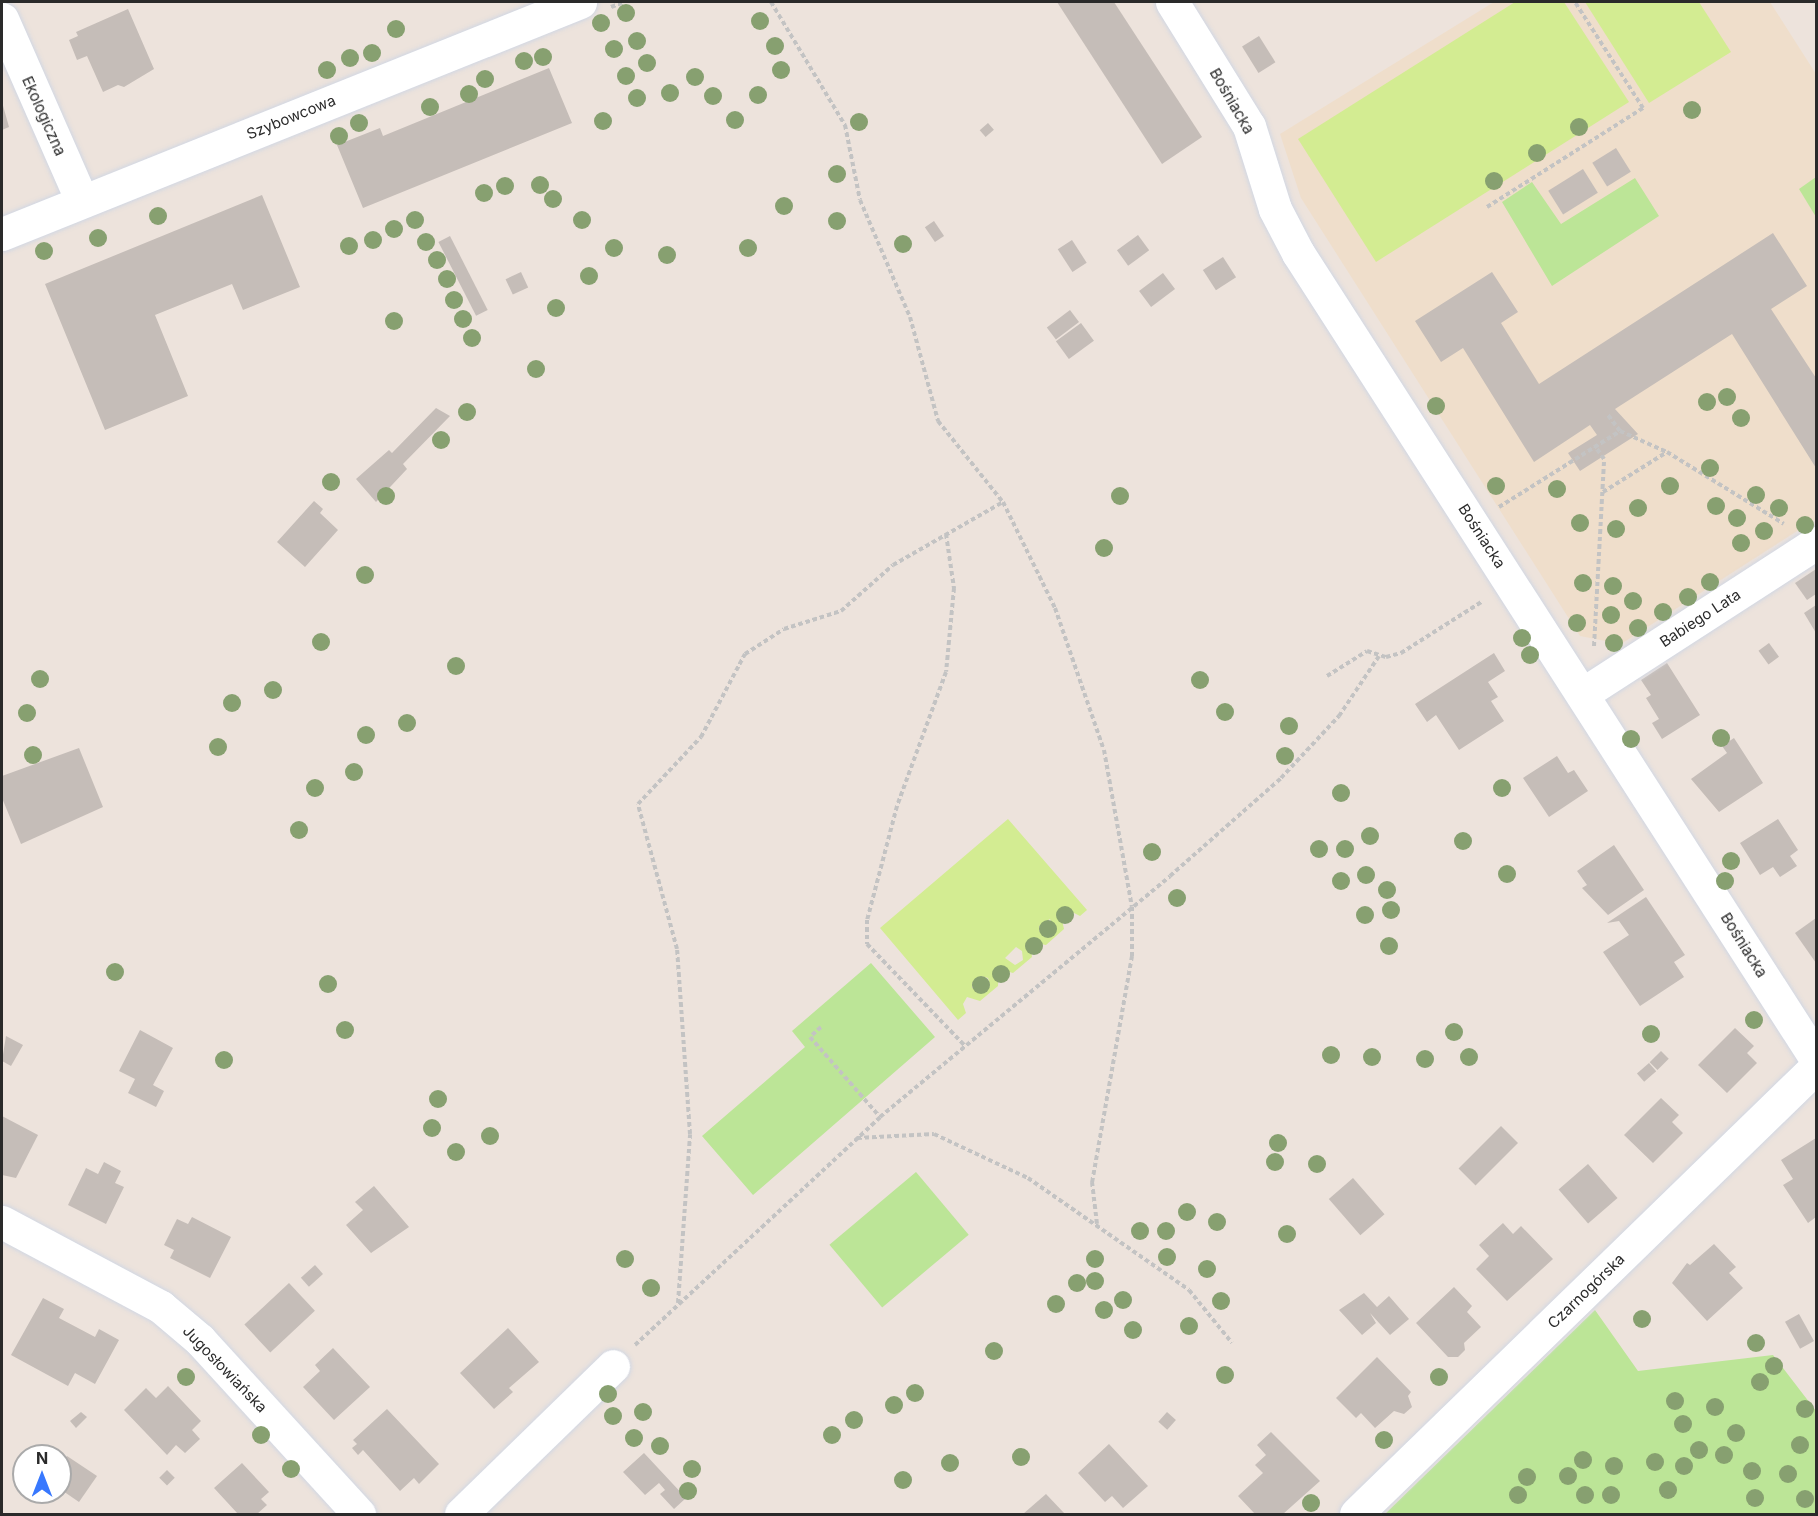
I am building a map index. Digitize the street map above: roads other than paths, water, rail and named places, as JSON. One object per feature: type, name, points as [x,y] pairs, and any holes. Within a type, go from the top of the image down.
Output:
[{"type":"street","name":"Szybowcowa","points":[[2,234],[580,2]]},
{"type":"street","name":"Bośniacka","points":[[1172,2],[1249,126],[1275,209],[1298,254],[1584,693],[1816,1059]]},
{"type":"street","name":"Ekologiczna","points":[[3,28],[82,201]]},
{"type":"street","name":"Babiego Lata","points":[[1584,693],[1804,536]]},
{"type":"street","name":"Czarnogórska","points":[[1356,1515],[1816,1066]]},
{"type":"street","name":"Jugosłowiańska","points":[[2,1222],[161,1307],[200,1340],[359,1515]]},
{"type":"street","points":[[461,1515],[613,1366]]}]
